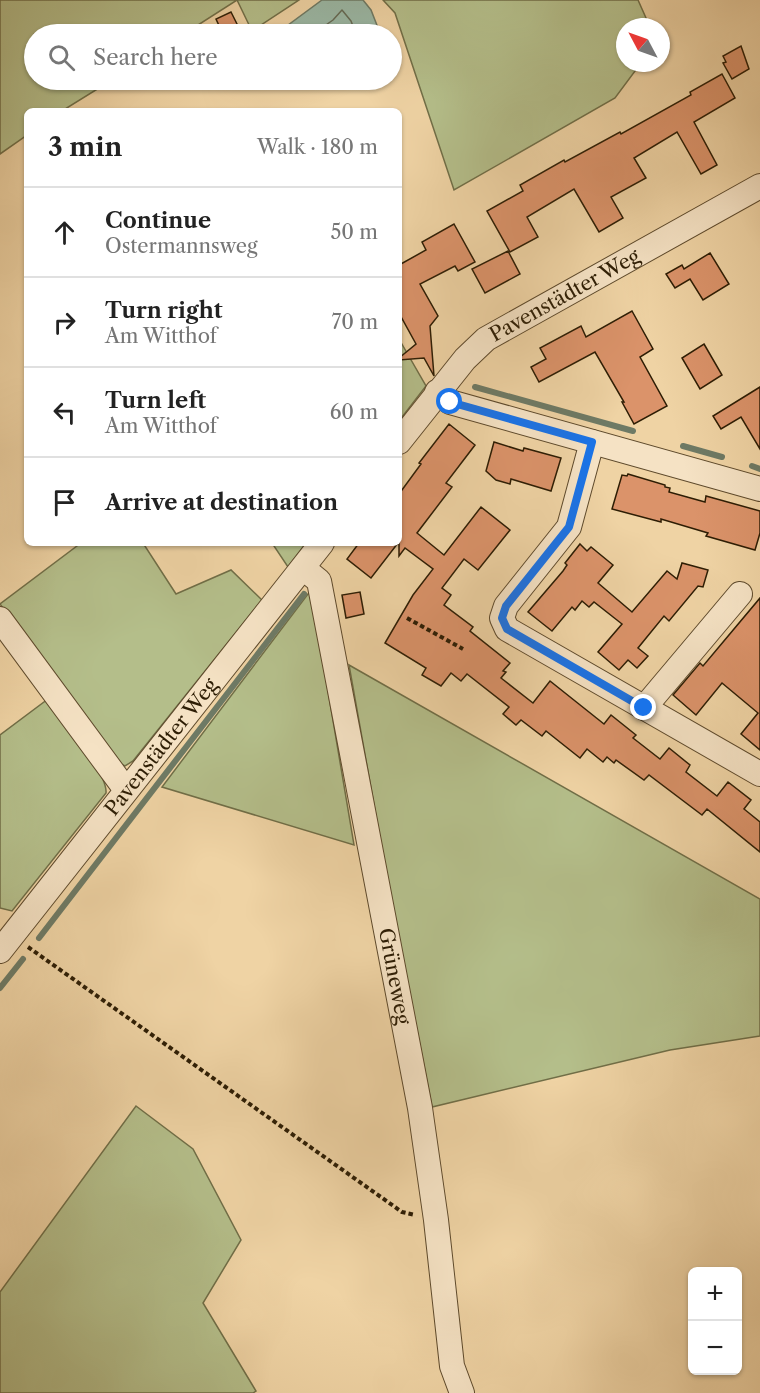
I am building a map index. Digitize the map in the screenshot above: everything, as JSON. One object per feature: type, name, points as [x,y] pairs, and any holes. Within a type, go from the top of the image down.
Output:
[{"type":"street","name":"Pavenstädter Weg","points":[[402,438],[437,392],[465,359],[486,339],[760,186]]},
{"type":"street","points":[[437,392],[450,402],[760,489]]},
{"type":"street","points":[[592,442],[569,527],[506,606],[502,618],[507,629],[760,774]]},
{"type":"street","name":"Pavenstädter Weg","points":[[6,943],[320,546]]},
{"type":"street","name":"Grüneweg","points":[[303,568],[319,580],[420,1108],[436,1220],[452,1366],[462,1393]]},
{"type":"street","points":[[644,708],[740,594]]},
{"type":"street","points":[[0,619],[126,790]]},
{"type":"path","points":[[407,618],[463,649]]},
{"type":"path","points":[[6,943],[402,1212],[436,1220]]},
{"type":"green space","points":[[0,0],[237,0],[200,24],[24,24],[24,90],[96,90],[67,108],[24,108],[24,137],[0,154]]},
{"type":"green space","points":[[237,0],[299,0],[263,24],[249,24]]},
{"type":"green space","points":[[383,0],[638,0],[646,18],[616,18],[616,72],[634,72],[615,98],[454,190],[402,34],[402,24],[399,24],[395,13]]},
{"type":"green space","points":[[402,344],[426,386],[402,417]]},
{"type":"green space","points":[[77,546],[145,546],[176,594],[231,570],[262,600],[133,761],[125,766],[117,762],[0,604]]},
{"type":"green space","points":[[274,546],[304,546],[288,567]]},
{"type":"green space","points":[[311,590],[354,845],[162,787]]},
{"type":"green space","points":[[349,665],[760,899],[760,1036],[670,1050],[432,1107],[386,872]]},
{"type":"green space","points":[[48,699],[92,759],[105,784],[106,793],[12,911],[0,908],[0,735]]},
{"type":"green space","points":[[136,1106],[193,1149],[241,1240],[203,1303],[256,1391],[253,1393],[0,1393],[0,1292]]},
{"type":"water","points":[[322,0],[363,0],[371,10],[376,24],[290,24]]},
{"type":"building","points":[[231,12],[237,24],[218,24],[216,19]]},
{"type":"building","points":[[741,46],[749,69],[732,79],[723,63],[726,62],[723,56]]},
{"type":"building","points":[[722,74],[735,98],[694,122],[717,165],[701,174],[677,132],[634,158],[646,178],[611,197],[623,218],[599,232],[574,189],[527,217],[538,237],[510,252],[487,211],[523,191],[520,185],[564,160],[565,162],[620,132],[621,134],[691,95],[690,92]]},
{"type":"building","points":[[454,224],[475,262],[458,271],[455,266],[420,284],[438,316],[430,326],[434,376],[424,358],[402,360],[402,356],[416,344],[402,318],[402,263],[426,250],[422,242]]},
{"type":"building","points":[[508,251],[520,274],[485,293],[472,269]]},
{"type":"building","points":[[710,253],[729,284],[703,300],[690,279],[675,288],[666,274],[682,265],[684,269]]},
{"type":"building","points":[[632,311],[653,349],[640,357],[667,406],[634,424],[595,352],[539,382],[531,367],[546,359],[540,348],[581,326],[586,337]]},
{"type":"building","points":[[704,344],[722,375],[700,389],[682,358]]},
{"type":"building","points":[[760,387],[760,449],[741,417],[721,429],[713,416]]},
{"type":"building","points":[[449,424],[475,445],[446,483],[452,487],[417,533],[444,555],[481,507],[510,530],[478,570],[464,559],[442,588],[451,595],[444,605],[473,627],[470,631],[510,663],[503,671],[506,672],[501,678],[533,703],[550,681],[604,724],[611,715],[636,735],[633,738],[660,759],[669,748],[690,765],[686,772],[717,796],[728,782],[751,800],[744,809],[760,822],[760,852],[707,809],[702,815],[649,775],[644,780],[616,760],[614,763],[607,757],[603,762],[587,749],[580,758],[546,731],[542,736],[521,720],[516,725],[503,714],[509,707],[467,674],[461,681],[451,673],[441,686],[422,675],[426,668],[385,643],[413,595],[433,569],[405,548],[399,556],[399,546],[402,546],[402,490],[421,464],[419,463]]},
{"type":"building","points":[[494,442],[523,451],[524,448],[561,458],[551,491],[511,479],[510,484],[496,480],[486,471]]},
{"type":"building","points":[[628,474],[665,485],[670,488],[669,492],[705,502],[706,496],[760,511],[760,533],[755,550],[706,536],[708,533],[661,519],[661,522],[612,509],[622,475],[627,476]]},
{"type":"building","points":[[580,544],[587,551],[591,547],[613,565],[598,583],[632,612],[667,571],[677,579],[682,563],[708,570],[703,587],[698,586],[669,621],[664,616],[638,648],[648,656],[637,668],[628,660],[619,670],[598,652],[622,624],[594,602],[589,607],[582,601],[575,610],[572,607],[552,631],[528,612],[563,571],[567,565],[565,563]]},
{"type":"building","points":[[357,546],[396,546],[371,578],[347,559]]},
{"type":"building","points":[[360,592],[364,614],[346,618],[342,595]]},
{"type":"building","points":[[760,598],[760,750],[741,734],[758,713],[722,683],[696,715],[673,695],[700,663],[703,666]]},
{"type":"waterway","points":[[475,387],[633,431]]},
{"type":"waterway","points":[[683,446],[722,457]]},
{"type":"waterway","points":[[752,466],[760,469]]},
{"type":"waterway","points":[[39,938],[304,594]]},
{"type":"waterway","points":[[0,988],[23,959]]},
{"type":"route","points":[[450,402],[592,442],[569,527],[506,606],[502,618],[507,629],[644,708]]}]
